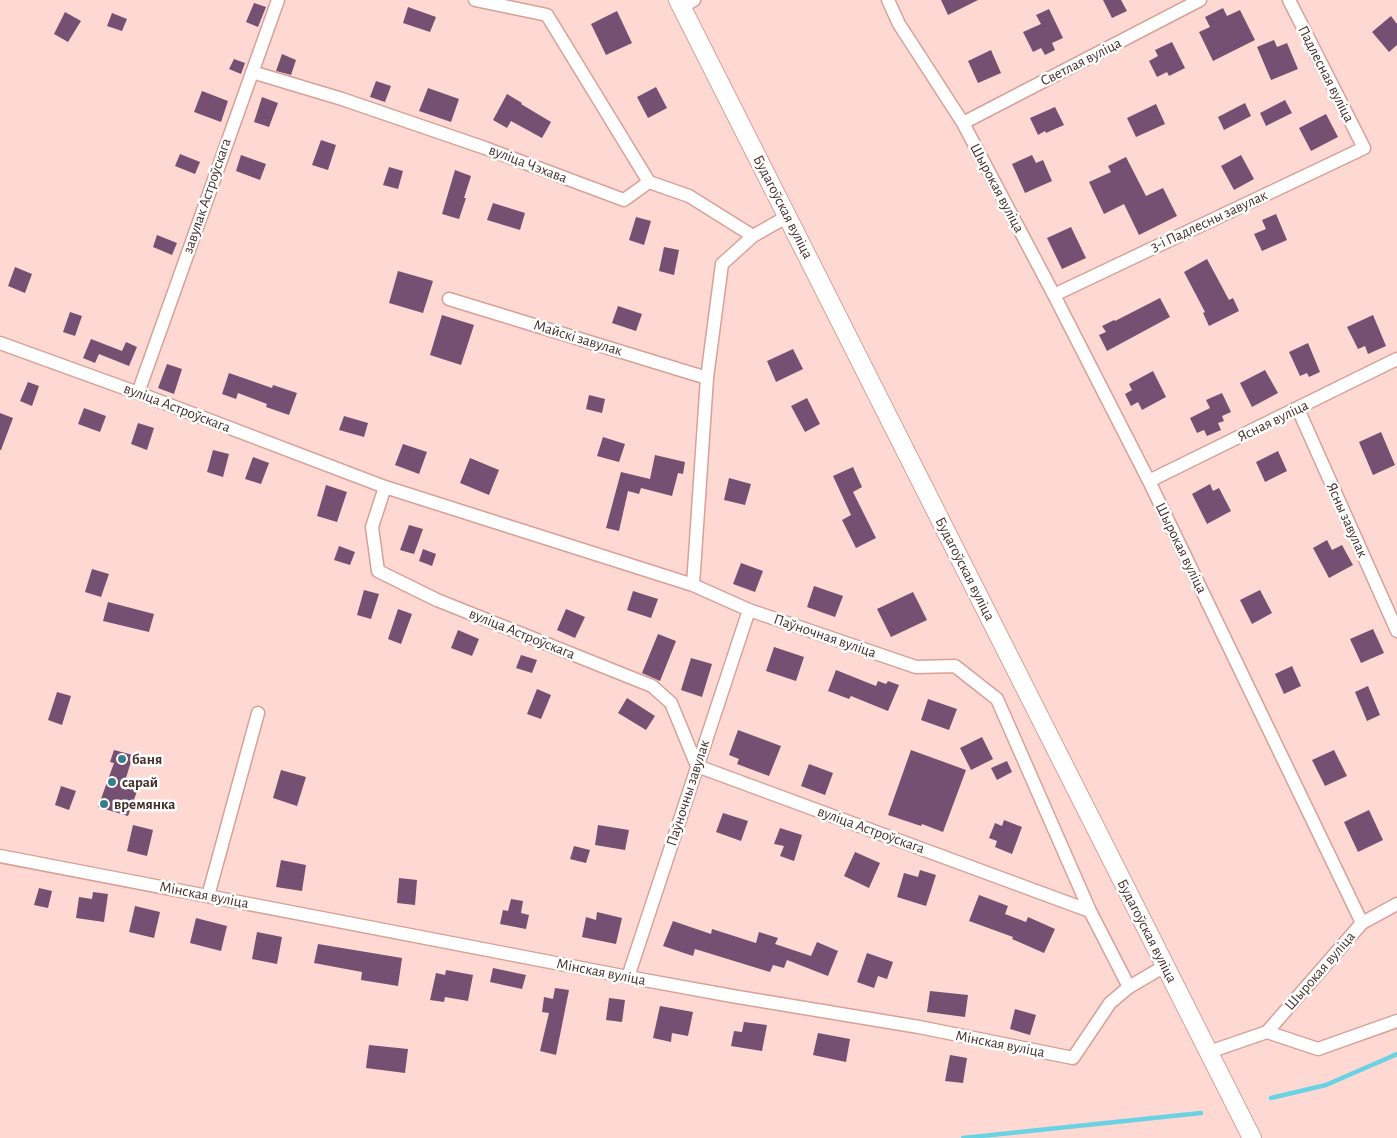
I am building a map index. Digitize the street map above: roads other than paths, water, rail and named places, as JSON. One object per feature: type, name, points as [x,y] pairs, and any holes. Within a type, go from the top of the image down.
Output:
[{"type":"street","name":"завулак Астроўскага","points":[[138,393],[278,0]]},
{"type":"street","points":[[475,0],[547,14],[650,182],[689,196],[754,236]]},
{"type":"street","name":"Шырокая вуліца","points":[[888,0],[899,24],[962,123],[1054,295],[1149,482],[1362,924],[1267,1032],[1209,1052]]},
{"type":"street","name":"Светлая вуліца","points":[[962,123],[1200,0]]},
{"type":"street","name":"Падлесная вуліца","points":[[1289,0],[1364,148]]},
{"type":"street","name":"Будагоўская вуліца","points":[[685,2],[788,216],[1252,1138]]},
{"type":"street","name":"вуліца Чэхава","points":[[252,72],[342,99],[485,148],[624,200],[650,182]]},
{"type":"street","name":"3-і Падлесны завулак","points":[[1054,295],[1364,148]]},
{"type":"street","points":[[693,585],[707,378],[722,264],[754,236],[788,216]]},
{"type":"street","name":"Майскі завулак","points":[[449,299],[707,378]]},
{"type":"street","name":"вуліца Астроўскага","points":[[0,343],[138,393],[385,487],[372,527],[378,571],[437,600],[652,686],[671,703],[696,766],[1090,911]]},
{"type":"street","name":"Ясная вуліца","points":[[1149,482],[1397,359]]},
{"type":"street","name":"Ясны завулак","points":[[1298,409],[1397,631]]},
{"type":"street","name":"Паўночная вуліца","points":[[385,487],[693,585],[749,610],[916,667],[955,666],[998,699],[1090,911],[1129,987]]},
{"type":"street","name":"Паўночны завулак","points":[[628,977],[749,610]]},
{"type":"street","points":[[208,896],[258,713]]},
{"type":"street","name":"Мінская вуліца","points":[[0,856],[628,977],[919,1027],[1073,1058],[1110,1003],[1129,987],[1165,966]]},
{"type":"street","points":[[1362,924],[1397,904]]},
{"type":"street","points":[[1267,1032],[1318,1049],[1397,1021]]},
{"type":"waterway","points":[[1271,1098],[1326,1085],[1397,1054]]},
{"type":"waterway","points":[[963,1138],[1201,1113]]},
{"type":"place","name":"баня","points":[[122,759]]},
{"type":"place","name":"сарай","points":[[112,782]]},
{"type":"place","name":"времянка","points":[[104,804]]}]
